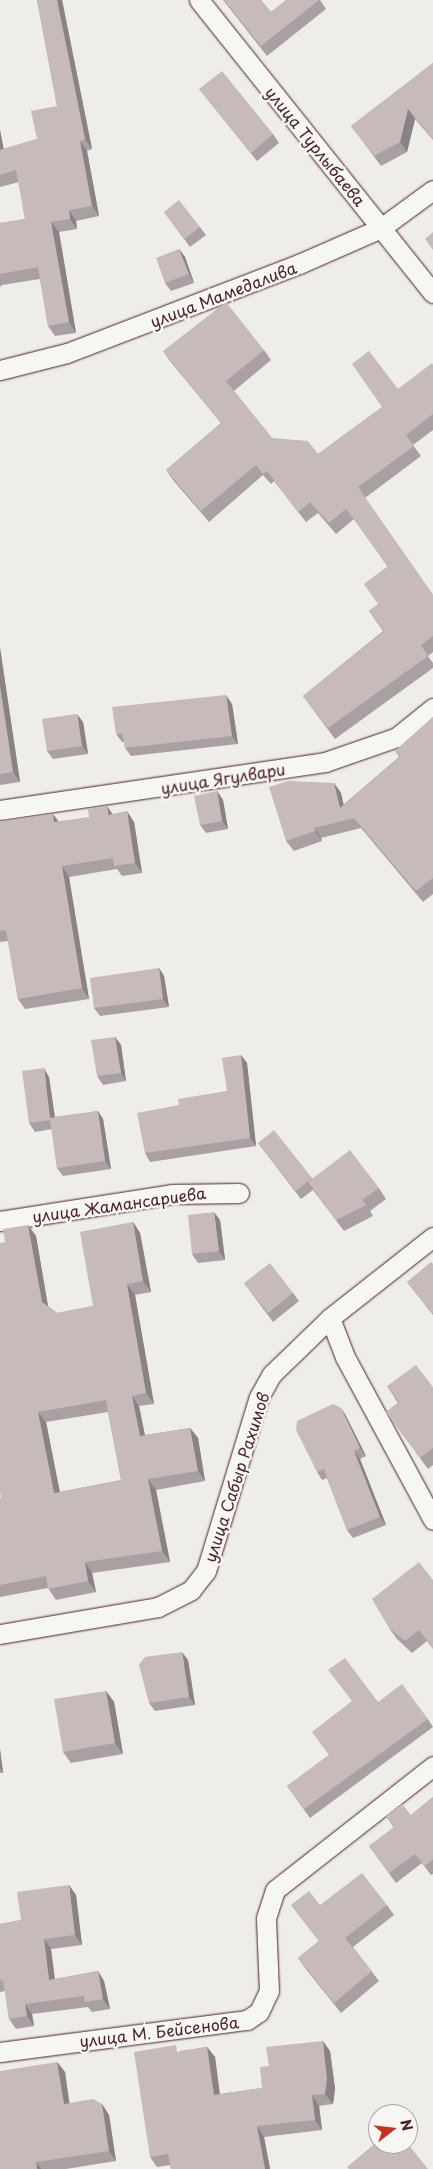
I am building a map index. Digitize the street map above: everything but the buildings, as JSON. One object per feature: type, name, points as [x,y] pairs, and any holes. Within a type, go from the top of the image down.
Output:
[{"type":"street","name":"улица Турлыбаева","points":[[199,0],[433,293]]},
{"type":"street","name":"улица Мамедалива","points":[[0,370],[67,353],[199,306],[381,228],[433,190]]},
{"type":"street","name":"улица Ягулвари","points":[[0,810],[325,762],[397,737],[433,708]]},
{"type":"street","name":"улица Жамансариева","points":[[0,1220],[172,1194],[239,1193]]},
{"type":"street","name":"улица Сабыр Рахимов","points":[[0,1634],[158,1607],[191,1590],[206,1571],[259,1397],[289,1353],[330,1318],[433,1237]]},
{"type":"street","points":[[330,1318],[345,1356],[433,1520]]},
{"type":"street","name":"улица М. Бейсенова","points":[[0,2052],[247,2020],[259,2012],[269,1991],[266,1918],[276,1890],[433,1766]]}]
